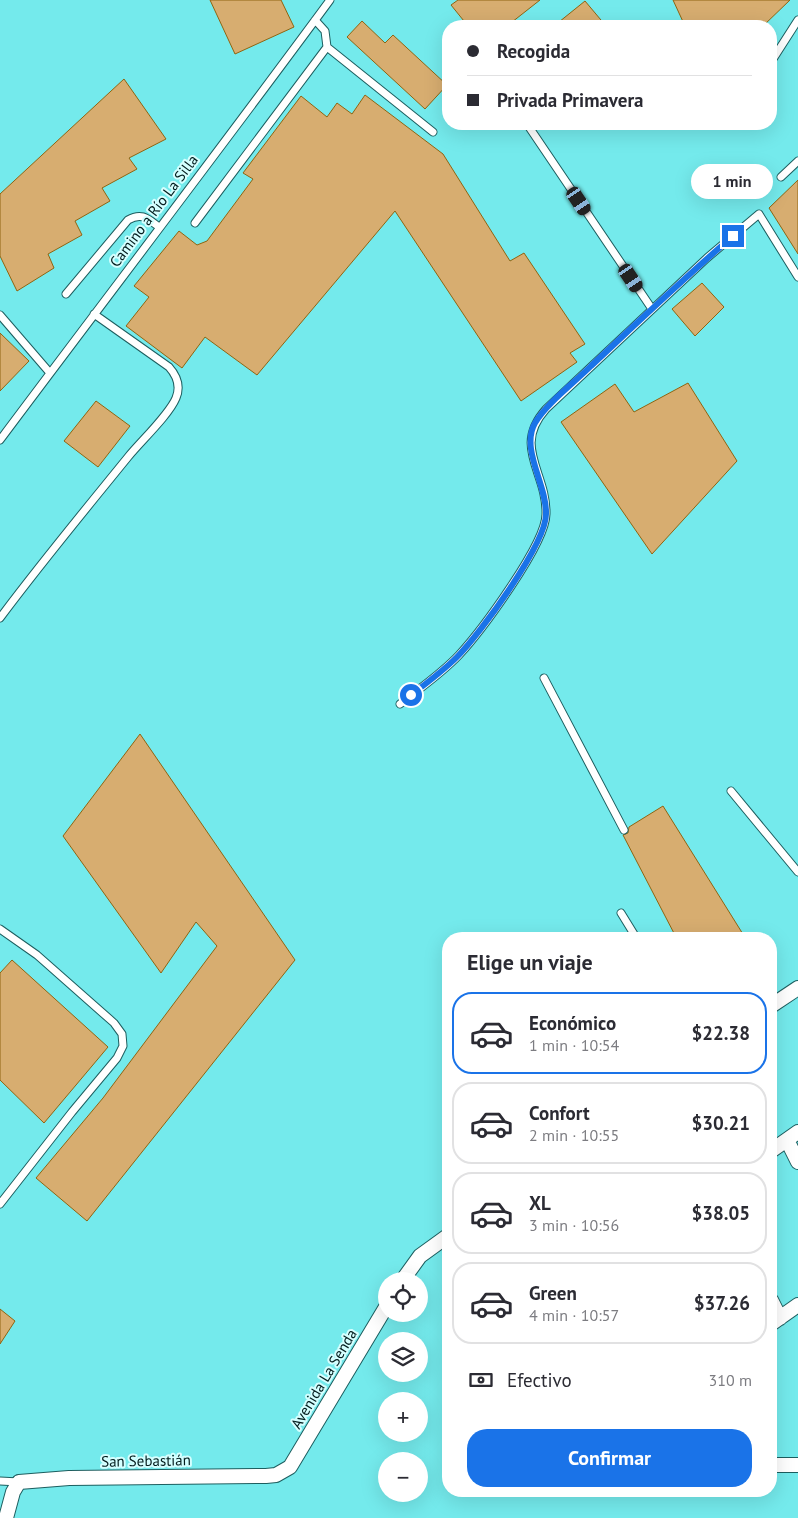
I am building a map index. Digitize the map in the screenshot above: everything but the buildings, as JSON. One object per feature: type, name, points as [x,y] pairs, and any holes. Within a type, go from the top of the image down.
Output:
[{"type":"street","points":[[777,1002],[798,988]]},
{"type":"street","points":[[777,1147],[793,1136],[798,1162]]},
{"type":"street","points":[[408,1272],[420,1256],[442,1240]]},
{"type":"street","points":[[777,1320],[798,1304]]},
{"type":"street","name":"Avenida La Senda","points":[[290,1467],[378,1320]]},
{"type":"street","points":[[777,1465],[798,1465]]},
{"type":"street","name":"San Sebastián","points":[[16,1487],[69,1478],[266,1476],[276,1474],[290,1467]]},
{"type":"street","points":[[6,1518],[16,1487]]},
{"type":"lane","name":"Camino a Río La Silla","points":[[0,440],[330,0]]},
{"type":"lane","points":[[195,223],[327,47],[325,31],[315,20]]},
{"type":"lane","points":[[777,53],[798,20]]},
{"type":"lane","points":[[327,47],[433,132]]},
{"type":"lane","points":[[531,130],[652,309]]},
{"type":"lane","points":[[781,177],[798,161]]},
{"type":"lane","points":[[400,704],[459,655],[502,598],[541,537],[546,514],[543,492],[530,442],[535,423],[546,409],[652,309],[758,214],[798,277]]},
{"type":"lane","points":[[66,294],[128,220],[135,216],[143,216],[159,227]]},
{"type":"lane","points":[[0,618],[78,518],[172,406],[177,396],[179,382],[169,367],[94,314]]},
{"type":"lane","points":[[0,315],[50,373]]},
{"type":"lane","points":[[544,678],[624,830]]},
{"type":"lane","points":[[731,792],[798,872]]},
{"type":"lane","points":[[621,913],[633,932]]},
{"type":"lane","points":[[0,929],[37,955],[114,1023],[122,1034],[123,1046],[117,1058],[0,1204]]},
{"type":"lane","name":"San Sebastián","points":[[0,1481],[16,1487]]},
{"type":"route","points":[[411,695],[446,668],[478,632],[541,537],[546,514],[543,492],[530,442],[535,423],[546,409],[572,384],[733,236]]}]
